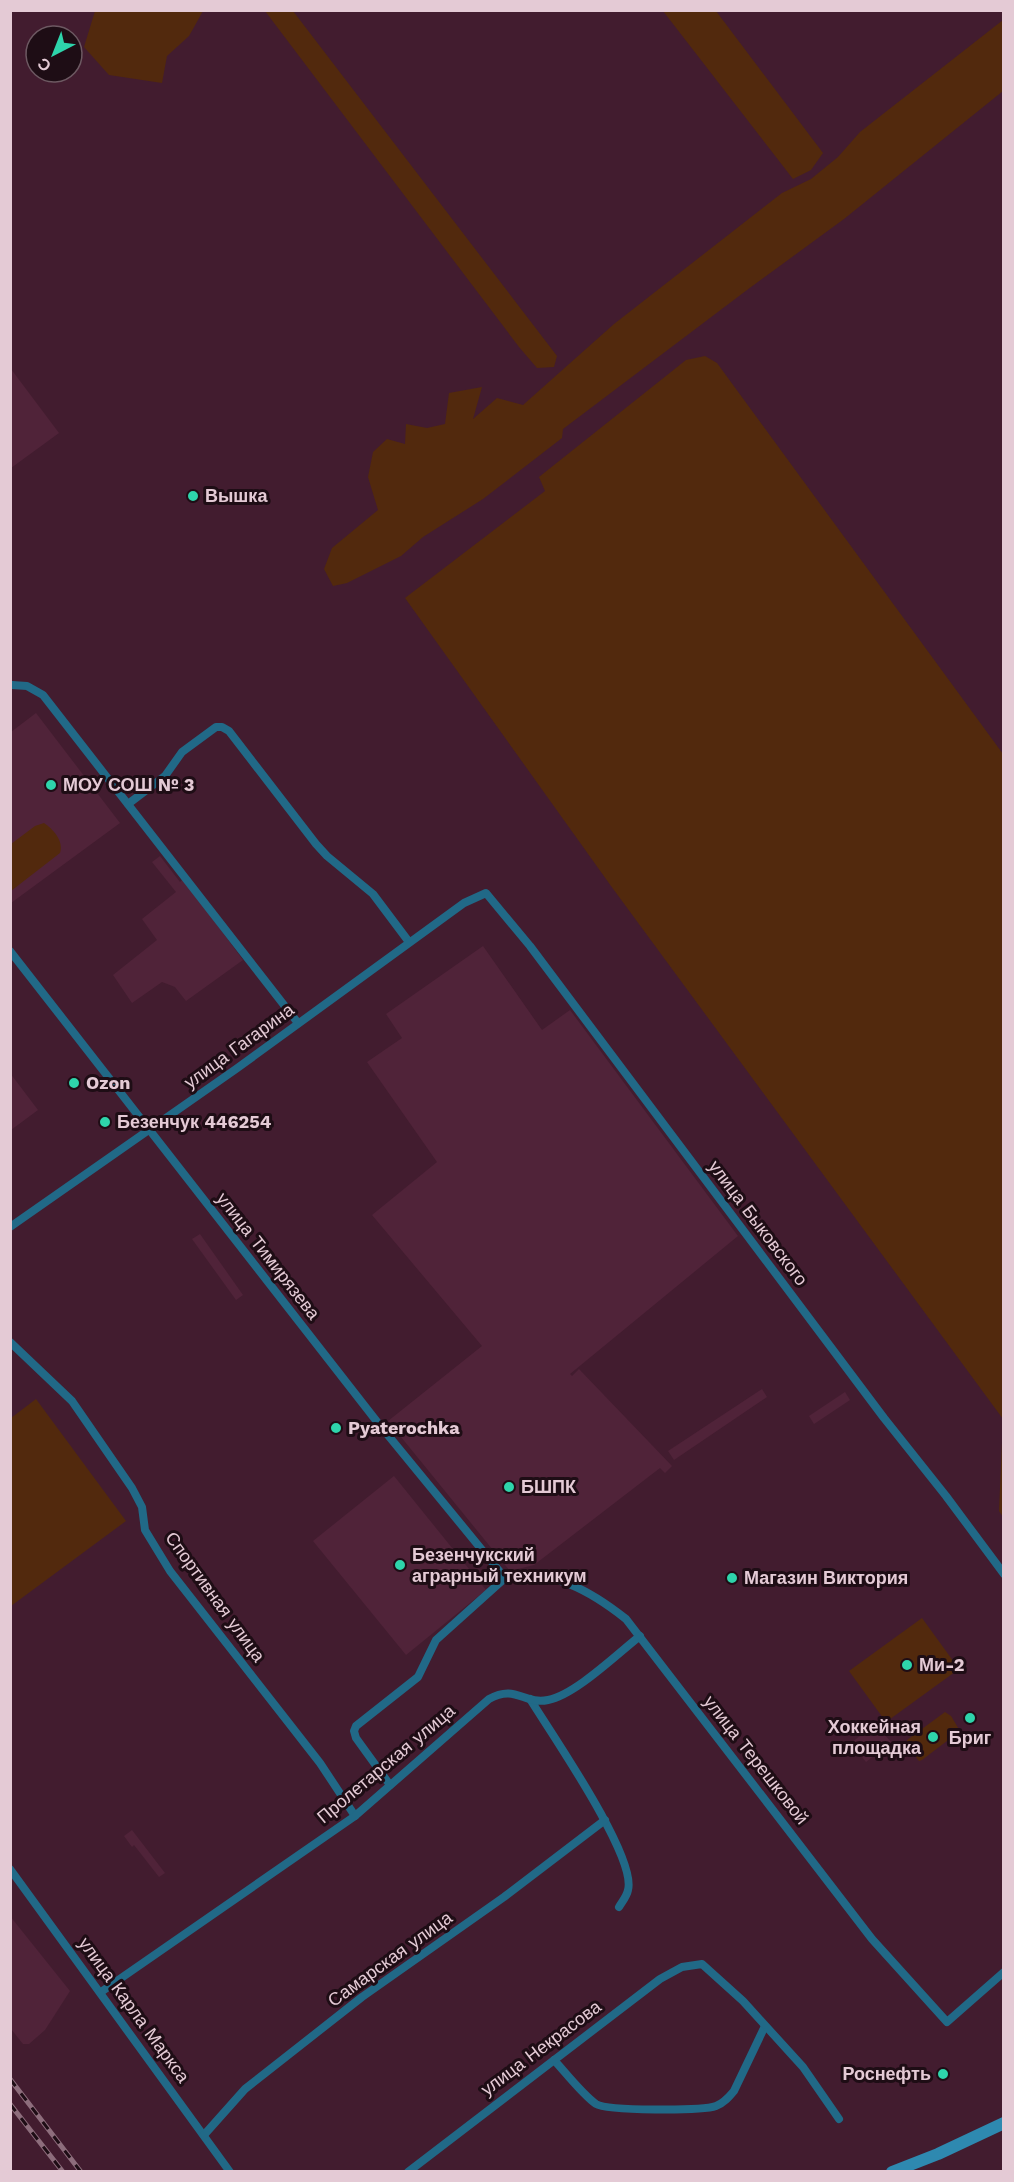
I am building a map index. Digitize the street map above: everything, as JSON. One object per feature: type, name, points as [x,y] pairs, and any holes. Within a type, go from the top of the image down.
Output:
[{"type":"street","points":[[11,685],[27,686],[42,695],[298,1023]]},
{"type":"street","points":[[128,804],[165,776],[182,752],[216,727],[222,727],[229,731],[316,844],[373,894],[409,942]]},
{"type":"street","name":"улица Гагарина","points":[[10,1227],[464,903],[486,893]]},
{"type":"street","name":"улица Быковского","points":[[486,893],[530,946],[876,1409],[946,1496],[1004,1574]]},
{"type":"street","name":"улица Тимирязева","points":[[10,951],[378,1423],[505,1578]]},
{"type":"street","name":"Спортивная улица","points":[[11,1343],[72,1401],[132,1488],[142,1507],[146,1530],[170,1571],[320,1763],[355,1816]]},
{"type":"street","name":"улица Терешковой","points":[[505,1578],[537,1574],[568,1583],[612,1608],[626,1619],[872,1939],[947,2022],[1004,1972]]},
{"type":"street","points":[[390,1785],[356,1738],[354,1731],[356,1726],[418,1677],[436,1640],[505,1578]]},
{"type":"street","name":"Пролетарская улица","points":[[101,1992],[355,1816],[489,1699],[512,1693],[544,1701],[565,1693],[640,1636]]},
{"type":"street","points":[[530,1699],[605,1820],[624,1859],[628,1889],[619,1906]]},
{"type":"street","name":"Самарская улица","points":[[204,2135],[246,2089],[362,1997],[504,1897],[605,1820]]},
{"type":"street","name":"улица Карла Маркса","points":[[10,1869],[230,2172]]},
{"type":"street","name":"улица Некрасова","points":[[408,2172],[660,1979],[682,1968],[702,1964],[743,2001],[765,2026]]},
{"type":"street","points":[[554,2060],[596,2104],[620,2108],[694,2110],[715,2106],[726,2100],[734,2091],[765,2026],[803,2067],[839,2119]]},
{"type":"street","points":[[892,2172],[938,2154],[1004,2123]]},
{"type":"shaded area","points":[[95,10],[203,11],[189,36],[167,56],[162,83],[109,75],[84,47]]},
{"type":"shaded area","points":[[265,11],[293,11],[557,356],[554,367],[537,368],[519,347]]},
{"type":"shaded area","points":[[663,11],[716,11],[823,153],[811,170],[793,179]]},
{"type":"shaded area","points":[[1003,20],[1003,91],[844,219],[563,429],[562,438],[483,499],[423,537],[401,556],[347,583],[333,586],[324,569],[332,548],[378,510],[368,477],[373,452],[387,439],[405,444],[406,424],[427,428],[445,424],[449,393],[482,387],[473,419],[497,398],[523,405],[614,324],[782,193],[811,179],[838,157],[860,132]]},
{"type":"shaded area","points":[[705,356],[717,363],[1003,754],[1003,1419],[611,886],[405,598],[545,491],[539,477],[686,360]]},
{"type":"shaded area","points":[[11,369],[59,433],[10,468]]},
{"type":"shaded area","name":"МОУ СОШ № 3","points":[[36,713],[120,823],[11,903],[11,732]]},
{"type":"shaded area","points":[[44,823],[59,840],[60,853],[11,891],[11,844],[35,826]]},
{"type":"shaded area","points":[[160,856],[180,882],[183,879],[243,960],[186,1001],[175,987],[162,982],[132,1003],[113,975],[157,940],[142,919],[176,892],[152,862]]},
{"type":"shaded area","points":[[483,946],[542,1030],[570,1010],[738,1236],[570,1374],[572,1376],[579,1369],[672,1466],[665,1473],[660,1468],[534,1565],[510,1571],[388,1421],[482,1346],[372,1215],[437,1162],[367,1062],[402,1038],[386,1014]]},
{"type":"shaded area","points":[[10,1073],[38,1110],[11,1130],[10,1130]]},
{"type":"shaded area","points":[[200,1234],[243,1295],[236,1300],[192,1239]]},
{"type":"shaded area","points":[[762,1389],[767,1397],[674,1460],[668,1451]]},
{"type":"shaded area","points":[[845,1392],[850,1400],[814,1424],[809,1416]]},
{"type":"shaded area","points":[[36,1399],[126,1521],[11,1606],[11,1418]]},
{"type":"shaded area","points":[[1003,1419],[1003,1517],[999,1511]]},
{"type":"shaded area","name":"Безенчукский аграрный техникум","points":[[394,1476],[486,1590],[406,1655],[313,1541]]},
{"type":"shaded area","points":[[922,1618],[959,1669],[886,1722],[849,1671]]},
{"type":"shaded area","name":"Хоккейная площадка","points":[[945,1712],[951,1716],[960,1731],[919,1761],[907,1746],[907,1740]]},
{"type":"shaded area","points":[[875,1724],[891,1742],[866,1762],[851,1743]]},
{"type":"shaded area","points":[[132,1830],[165,1873],[159,1877],[124,1836]]},
{"type":"shaded area","points":[[10,1916],[70,1991],[45,2030],[29,2044],[23,2044],[11,2029]]},
{"type":"railway","points":[[10,2079],[81,2172]]},
{"type":"railway","points":[[10,2104],[63,2172]]},
{"type":"place","name":"Вышка","points":[[193,496]]},
{"type":"place","name":"МОУ СОШ № 3","points":[[51,785]]},
{"type":"place","name":"Ozon","points":[[74,1083]]},
{"type":"place","name":"Безенчук 446254","points":[[105,1122]]},
{"type":"place","name":"Pyaterochka","points":[[336,1428]]},
{"type":"place","name":"БШПК","points":[[509,1487]]},
{"type":"place","name":"Безенчукский аграрный техникум","points":[[400,1565]]},
{"type":"place","name":"Магазин Виктория","points":[[732,1578]]},
{"type":"place","name":"Ми-2","points":[[907,1665]]},
{"type":"place","name":"Бриг","points":[[970,1718]]},
{"type":"place","name":"Хоккейная площадка","points":[[933,1737]]},
{"type":"place","name":"Роснефть","points":[[943,2074]]}]
